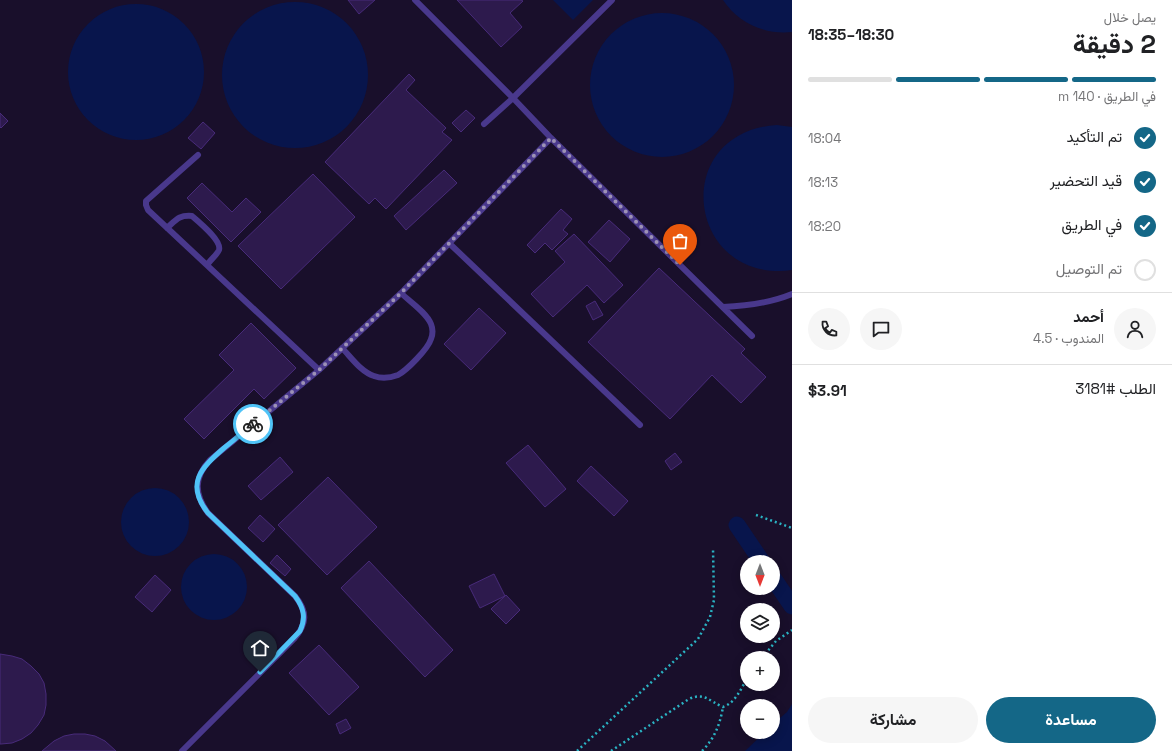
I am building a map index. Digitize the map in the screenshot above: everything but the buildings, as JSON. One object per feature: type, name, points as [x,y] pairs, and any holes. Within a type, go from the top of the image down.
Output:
[{"type":"lane","points":[[415,0],[551,138],[752,336]]},
{"type":"lane","points":[[484,124],[513,98],[612,0]]},
{"type":"lane","points":[[182,751],[294,638],[300,631],[304,622],[304,613],[301,604],[295,596],[208,513],[202,505],[198,496],[197,486],[203,467],[319,370],[401,293],[551,138]]},
{"type":"lane","points":[[198,155],[146,201],[148,210],[319,370]]},
{"type":"lane","points":[[168,228],[179,217],[185,215],[192,216],[216,239],[219,245],[219,249],[207,265]]},
{"type":"lane","points":[[450,244],[640,425]]},
{"type":"lane","points":[[342,348],[366,372],[374,376],[391,378],[406,369],[429,344],[432,332],[428,319],[401,293]]},
{"type":"lane","points":[[723,307],[764,303],[792,294]]},
{"type":"path","points":[[756,515],[792,528]]},
{"type":"path","points":[[577,751],[698,639],[710,617],[713,605],[713,548]]},
{"type":"path","points":[[768,651],[776,642],[792,630]]},
{"type":"path","points":[[611,751],[689,698],[696,696],[704,697],[723,706],[730,704],[740,690]]},
{"type":"path","points":[[702,751],[715,734],[720,723],[723,706]]},
{"type":"shaded area","points":[[553,0],[593,0],[573,20]]},
{"type":"shaded area","points":[[723,0],[792,0],[792,32],[772,32],[753,26],[736,15]]},
{"type":"shaded area","points":[[288,2],[302,2],[330,10],[342,18],[352,28],[363,47],[367,61],[367,89],[360,110],[352,122],[342,132],[323,143],[302,148],[288,148],[260,140],[248,132],[238,122],[227,103],[222,82],[222,68],[230,40],[238,28],[248,18],[267,7]]},
{"type":"shaded area","points":[[129,4],[143,4],[162,9],[174,15],[189,29],[199,46],[203,59],[203,85],[199,98],[193,110],[179,125],[174,129],[156,137],[143,140],[129,140],[110,135],[98,129],[83,115],[79,110],[71,92],[68,79],[68,65],[73,46],[79,34],[93,19],[98,15],[116,7]]},
{"type":"shaded area","points":[[655,13],[669,13],[683,16],[702,25],[718,39],[731,64],[734,85],[733,99],[728,113],[718,131],[708,141],[683,154],[669,157],[655,157],[641,154],[622,145],[606,131],[593,106],[590,92],[590,78],[593,64],[602,45],[616,29],[641,16]]},
{"type":"shaded area","points":[[777,125],[792,127],[792,270],[783,271],[756,268],[736,259],[720,245],[710,227],[704,207],[704,187],[710,167],[721,150],[738,136],[747,131]]},
{"type":"shaded area","points":[[148,488],[162,488],[174,493],[184,503],[189,515],[189,529],[184,541],[174,551],[162,556],[148,556],[136,551],[126,541],[121,529],[121,515],[126,503],[136,493]]},
{"type":"shaded area","points":[[208,554],[220,554],[227,556],[238,563],[245,574],[247,587],[245,600],[238,611],[227,618],[220,620],[208,620],[201,618],[190,611],[183,600],[181,593],[181,581],[183,574],[190,563],[201,556]]},
{"type":"shaded area","points":[[792,704],[792,751],[745,751],[758,739],[780,739],[780,718],[787,712]]},
{"type":"waterway","points":[[737,525],[757,555]]},
{"type":"waterway","points":[[780,588],[792,606]]},
{"type":"way so far","points":[[253,424],[319,370],[401,293],[551,138],[680,265]]},
{"type":"route","points":[[253,424],[203,467],[197,486],[198,496],[208,513],[295,596],[301,604],[304,613],[304,622],[300,631],[260,672]]}]
